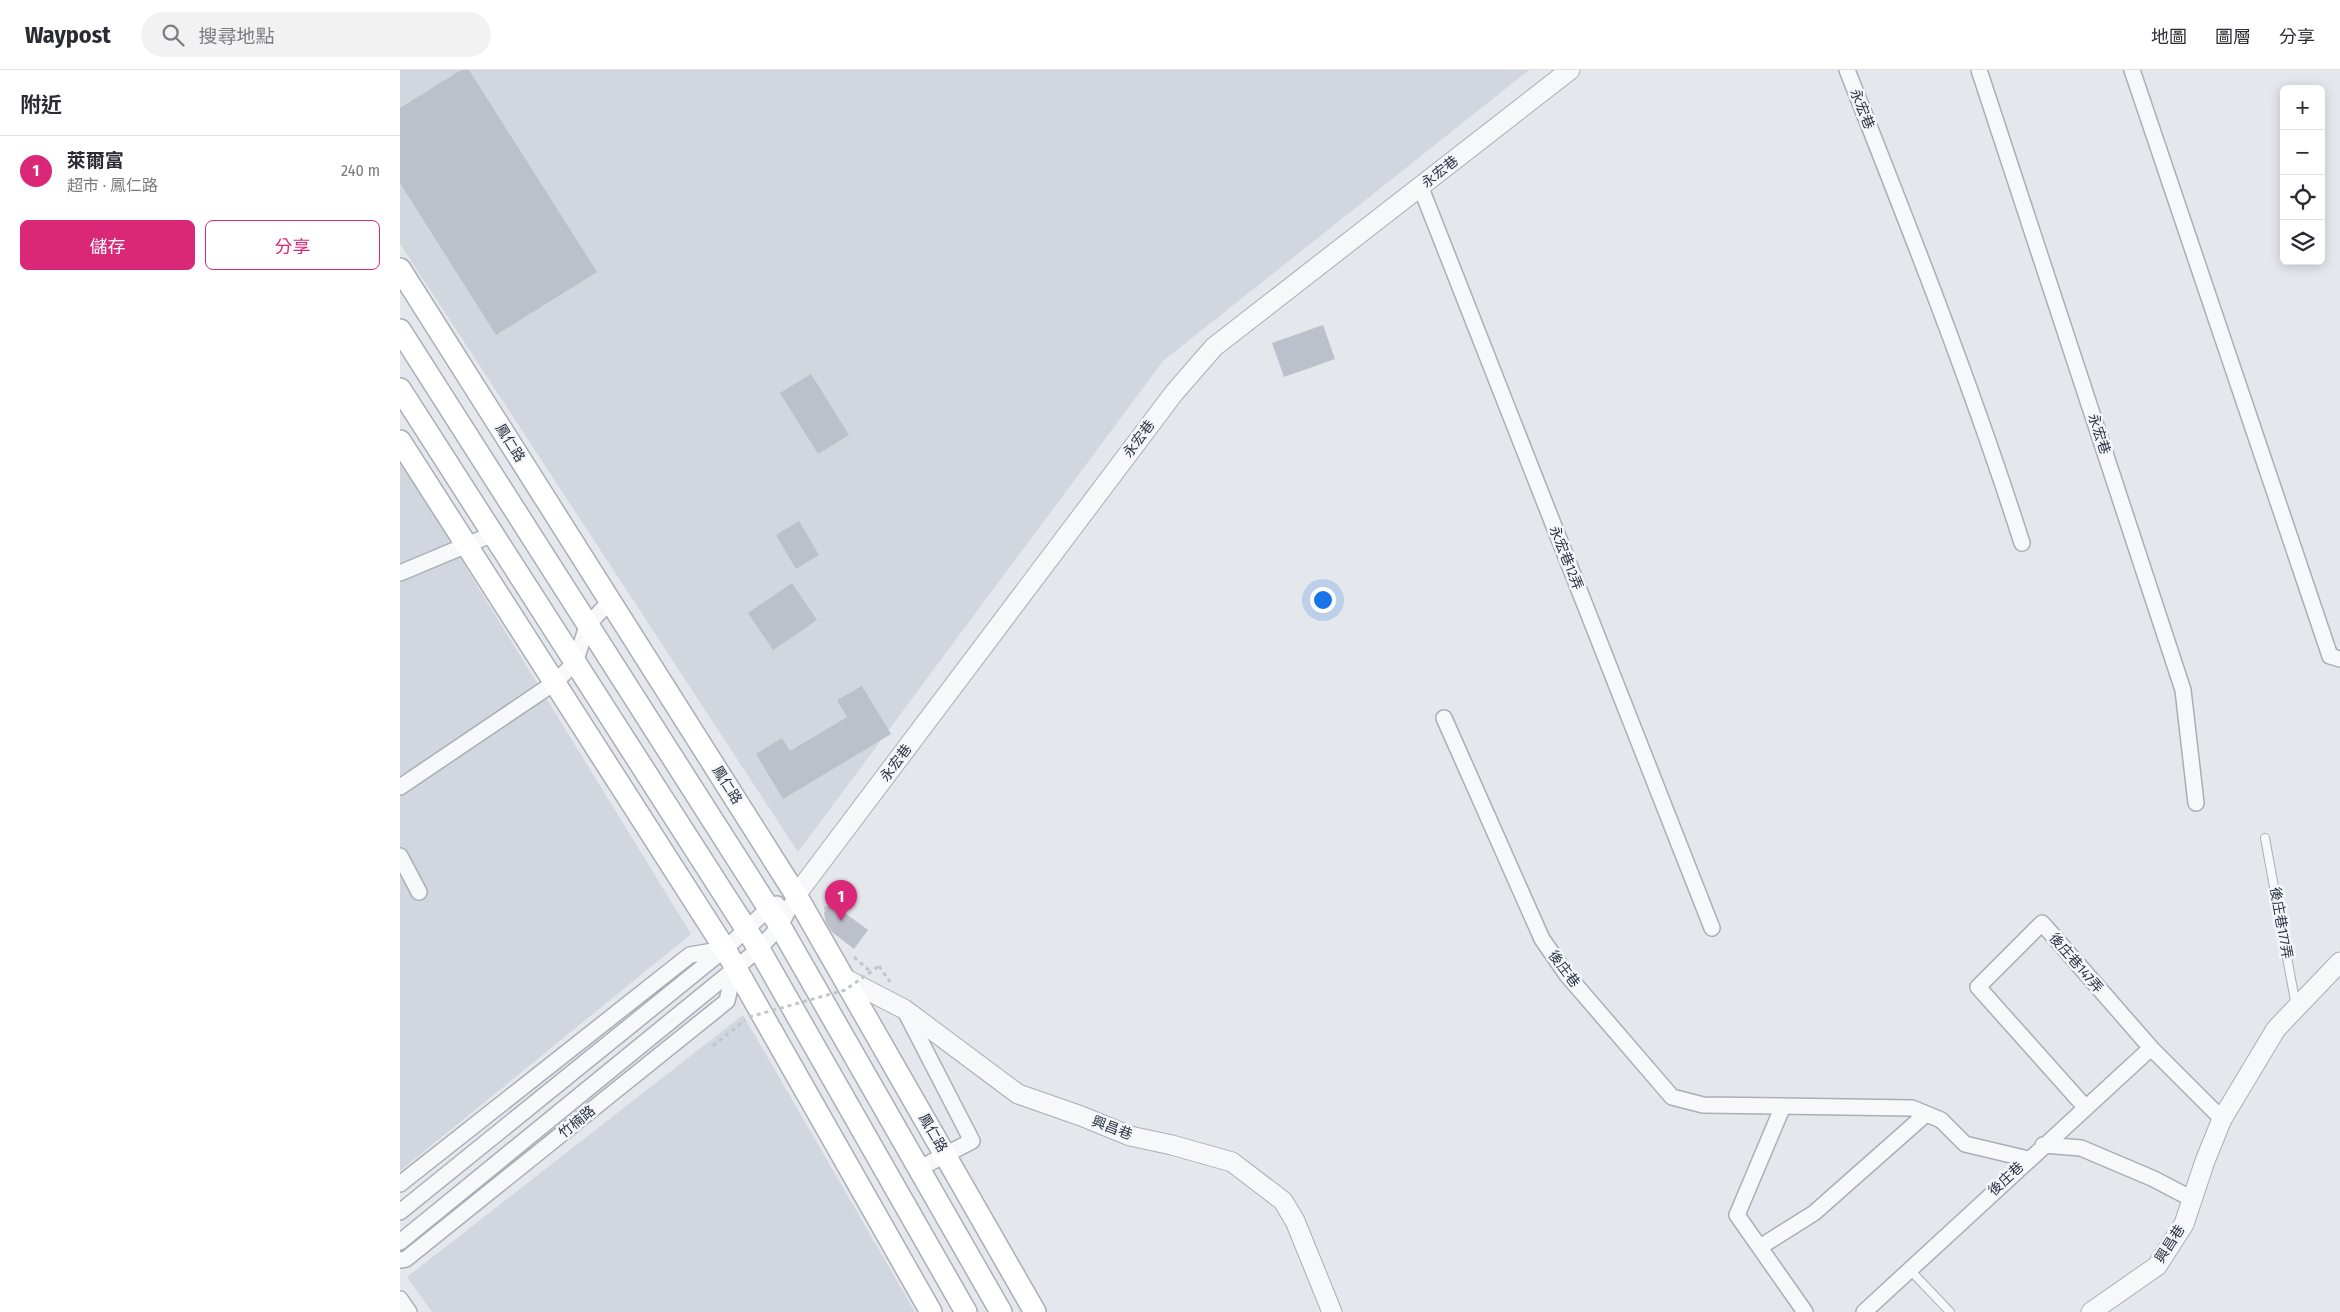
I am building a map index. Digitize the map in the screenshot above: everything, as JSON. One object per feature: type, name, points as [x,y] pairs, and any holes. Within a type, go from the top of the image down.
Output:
[{"type":"main road","name":"鳳仁路","points":[[403,281],[610,601],[796,894],[1036,1312]]},
{"type":"main road","points":[[400,330],[774,917],[1000,1312]]},
{"type":"main road","points":[[400,389],[746,928],[966,1312]]},
{"type":"main road","points":[[400,441],[725,949],[734,969],[931,1312]]},
{"type":"street","name":"永宏巷","points":[[796,894],[1174,393],[1214,347],[1570,70]]},
{"type":"street","name":"永宏巷","points":[[1847,70],[1929,279],[1992,449],[2022,543]]},
{"type":"street","name":"永宏巷","points":[[1979,70],[2183,690],[2196,803]]},
{"type":"street","points":[[2132,70],[2330,656],[2340,659]]},
{"type":"street","name":"永宏巷12弄","points":[[1420,188],[1712,928]]},
{"type":"street","points":[[400,573],[465,544],[493,534]]},
{"type":"street","points":[[400,787],[554,683],[575,663],[587,626],[610,601]]},
{"type":"street","name":"後庄巷","points":[[1444,718],[1542,939],[1567,975],[1672,1097],[1703,1105],[1912,1108],[1940,1120],[1965,1144],[2028,1159]]},
{"type":"street","points":[[400,856],[420,892]]},
{"type":"street","name":"竹楠路","points":[[400,1242],[759,950],[774,917],[796,894]]},
{"type":"street","name":"竹楠路","points":[[400,1212],[725,949],[746,928],[774,917],[796,894]]},
{"type":"street","name":"後庄巷147弄","points":[[2085,1107],[1978,987],[2042,924],[2150,1048],[2222,1119]]},
{"type":"street","points":[[400,1184],[690,955],[725,949]]},
{"type":"street","points":[[2222,1119],[2276,1029],[2340,962]]},
{"type":"street","name":"竹楠路","points":[[400,1260],[406,1259],[727,1001],[734,969]]},
{"type":"street","name":"興昌巷","points":[[844,978],[904,1009],[1018,1094],[1082,1116],[1130,1136],[1172,1145],[1232,1162],[1283,1201],[1295,1221],[1332,1312]]},
{"type":"street","points":[[904,1009],[972,1141],[918,1169]]},
{"type":"street","name":"後庄巷","points":[[1864,1312],[2150,1048]]},
{"type":"street","points":[[1783,1106],[1737,1215],[1805,1312]]},
{"type":"street","points":[[1760,1247],[1814,1213],[1926,1114]]},
{"type":"street","name":"興昌巷","points":[[2091,1312],[2157,1266],[2184,1224],[2222,1119]]},
{"type":"street","points":[[2043,1145],[2081,1148],[2154,1179],[2192,1199]]},
{"type":"street","points":[[400,1300],[409,1312]]},
{"type":"lane","name":"後庄巷177弄","points":[[2265,838],[2296,1008]]},
{"type":"lane","points":[[1910,1270],[1950,1312]]},
{"type":"path","points":[[822,916],[832,896]]},
{"type":"path","points":[[850,954],[872,973]]},
{"type":"path","points":[[713,1046],[750,1017],[845,990],[879,966]]},
{"type":"shaded area","points":[[400,70],[1529,70],[1163,361],[798,852],[400,244]]},
{"type":"shaded area","points":[[400,460],[691,934],[400,1171]]},
{"type":"shaded area","points":[[743,1015],[915,1312],[432,1312],[407,1277]]},
{"type":"building","points":[[461,70],[469,70],[597,272],[496,335],[400,183],[400,108]]},
{"type":"building","points":[[1323,325],[1335,359],[1284,377],[1272,343]]},
{"type":"building","points":[[811,374],[849,435],[818,454],[780,393]]},
{"type":"building","points":[[799,521],[819,555],[796,569],[776,535]]},
{"type":"building","points":[[792,583],[817,620],[773,650],[748,613]]},
{"type":"building","points":[[862,686],[891,734],[783,799],[756,754],[782,738],[790,751],[847,717],[837,700]]},
{"type":"building","points":[[831,903],[868,930],[854,949],[832,932],[826,923],[824,912]]},
{"type":"place","name":"萊爾富","points":[[841,921]]}]
